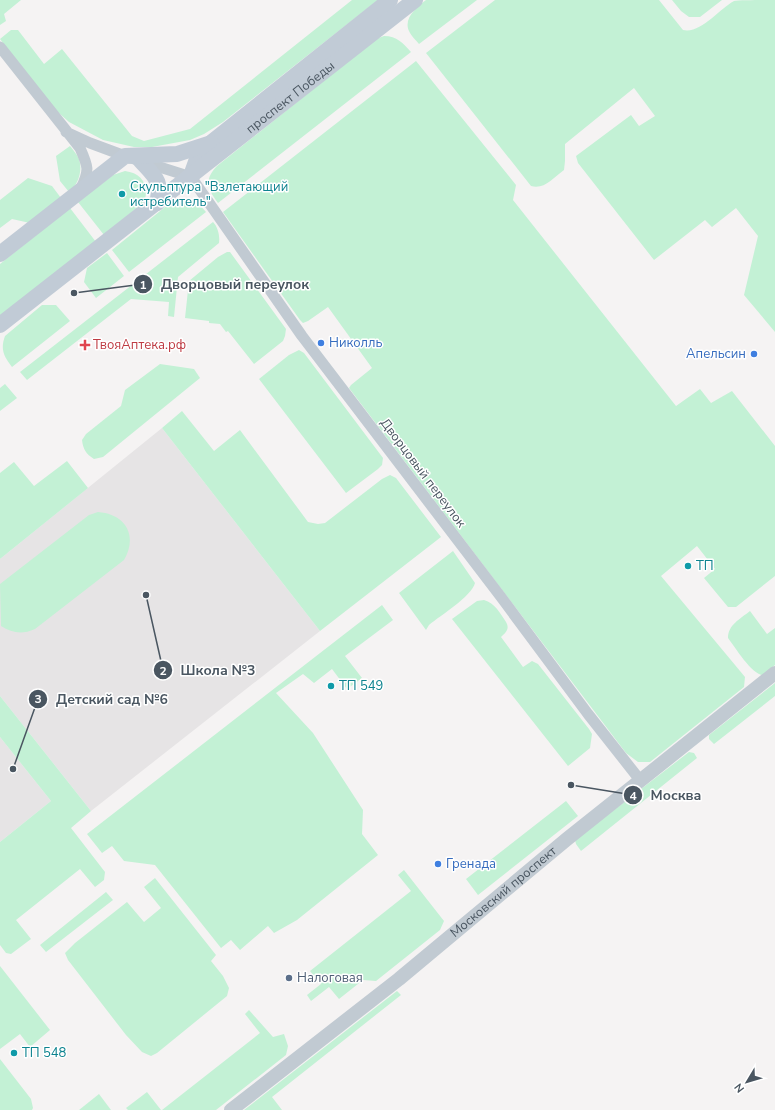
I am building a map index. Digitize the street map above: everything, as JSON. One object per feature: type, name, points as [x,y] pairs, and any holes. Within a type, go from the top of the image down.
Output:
[{"type":"main road","name":"проспект Победы","points":[[191,177],[197,159],[212,142],[388,8],[415,0]]},
{"type":"main road","name":"проспект Победы","points":[[0,325],[191,177],[388,8]]},
{"type":"main road","name":"проспект Победы","points":[[132,158],[177,154],[212,142]]},
{"type":"main road","points":[[0,254],[78,193],[132,158],[156,177],[160,191],[157,203]]},
{"type":"street","points":[[0,47],[80,148],[86,162],[87,176],[78,193]]},
{"type":"street","points":[[66,132],[90,143],[191,177]]},
{"type":"street","name":"Дворцовый переулок","points":[[191,177],[302,336],[588,714],[640,780]]},
{"type":"street","name":"Московский проспект","points":[[231,1110],[399,979],[567,839],[775,673]]},
{"type":"shaded area","points":[[162,428],[320,631],[91,811],[0,696],[0,559]]},
{"type":"shaded area","points":[[0,737],[51,801],[0,842]]},
{"type":"green space","points":[[0,0],[21,0],[4,14],[6,21],[0,25]]},
{"type":"green space","points":[[352,0],[378,0],[223,122],[204,134],[190,140],[152,147],[134,147],[103,140],[69,122],[51,106],[0,39],[11,30],[18,30],[44,64],[62,49],[132,136],[144,141],[190,129]]},
{"type":"green space","points":[[426,0],[477,0],[419,44],[410,33],[408,22],[412,13]]},
{"type":"green space","points":[[495,0],[659,0],[683,30],[690,30],[703,25],[734,1],[775,0],[775,332],[744,295],[758,236],[736,208],[712,227],[705,220],[654,260],[578,163],[576,156],[631,115],[639,126],[655,116],[634,88],[565,144],[564,170],[544,185],[536,187],[531,186],[426,53]]},
{"type":"green space","points":[[672,0],[722,0],[700,17],[689,17],[681,11]]},
{"type":"green space","points":[[384,36],[393,37],[411,52],[218,203],[211,193],[208,184],[210,176],[217,166],[376,39]]},
{"type":"green space","points":[[416,61],[516,185],[513,200],[676,406],[700,389],[711,403],[732,391],[775,446],[775,576],[736,607],[728,607],[704,578],[715,569],[697,546],[661,576],[745,677],[744,687],[650,762],[638,762],[626,753],[349,388],[372,368],[328,307],[303,323],[223,212]]},
{"type":"green space","points":[[70,146],[78,157],[80,173],[75,186],[69,192],[60,181],[56,156]]},
{"type":"green space","points":[[125,171],[136,174],[140,177],[145,186],[146,196],[144,202],[104,235],[78,202],[113,175]]},
{"type":"green space","points":[[28,178],[52,186],[61,198],[30,223],[12,219],[0,228],[0,200]]},
{"type":"green space","points":[[182,198],[196,202],[206,212],[129,272],[112,250],[170,203]]},
{"type":"green space","points":[[70,208],[96,242],[0,317],[0,264]]},
{"type":"green space","points":[[213,222],[218,232],[219,243],[178,277],[174,317],[168,316],[169,302],[131,299],[27,380],[20,372]]},
{"type":"green space","points":[[230,252],[286,329],[283,341],[254,364],[228,331],[226,332],[220,324],[185,318],[189,281],[218,257]]},
{"type":"green space","points":[[107,253],[124,276],[96,298],[84,282],[87,268]]},
{"type":"green space","points":[[42,305],[56,305],[70,321],[12,367],[3,349],[5,336]]},
{"type":"green space","points":[[299,350],[304,353],[383,458],[382,465],[378,469],[346,493],[259,379],[289,355]]},
{"type":"green space","points":[[160,364],[194,369],[200,378],[103,457],[94,459],[91,457],[85,451],[82,443],[82,440],[86,434],[121,406],[125,390]]},
{"type":"green space","points":[[5,384],[17,398],[0,411],[0,388]]},
{"type":"green space","points":[[182,411],[214,451],[240,430],[308,522],[318,524],[325,523],[382,479],[390,475],[396,478],[441,537],[320,631],[162,428]]},
{"type":"green space","points":[[67,461],[88,488],[0,559],[0,473],[14,462],[34,486]]},
{"type":"green space","points":[[98,512],[116,517],[127,528],[130,543],[124,560],[35,629],[21,633],[1,626],[0,584],[89,515]]},
{"type":"green space","points":[[453,551],[475,583],[462,600],[429,625],[426,630],[399,593]]},
{"type":"green space","points":[[477,601],[488,601],[494,606],[506,622],[506,632],[501,637],[523,667],[532,661],[538,664],[592,734],[590,748],[568,766],[452,619]]},
{"type":"green space","points":[[382,605],[393,620],[345,656],[362,678],[347,689],[332,669],[314,683],[303,674],[276,693],[313,733],[363,810],[362,834],[378,855],[297,920],[274,933],[268,926],[240,950],[231,940],[221,948],[155,865],[124,861],[112,846],[102,853],[87,834]]},
{"type":"green space","points":[[750,611],[767,634],[775,628],[775,665],[763,675],[759,674],[749,666],[728,638],[732,626]]},
{"type":"green space","points":[[775,683],[775,696],[714,744],[709,739],[709,735]]},
{"type":"green space","points":[[0,696],[91,811],[71,828],[105,872],[104,880],[95,887],[80,869],[16,920],[31,939],[11,954],[6,953],[0,945],[0,842],[51,801],[0,737]]},
{"type":"green space","points":[[689,752],[694,753],[697,758],[581,851],[575,840]]},
{"type":"green space","points":[[566,801],[578,816],[478,895],[466,879]]},
{"type":"green space","points":[[404,870],[444,921],[440,930],[376,981],[363,980],[339,999],[329,987],[311,1001],[307,995],[321,984],[310,971],[411,891],[398,875]]},
{"type":"green space","points":[[155,878],[216,955],[211,961],[223,976],[229,988],[227,996],[157,1053],[151,1056],[142,1052],[126,1035],[68,960],[65,953],[75,943],[127,902],[144,922],[161,908],[144,887]]},
{"type":"green space","points":[[106,892],[113,900],[46,952],[40,945]]},
{"type":"green space","points":[[0,966],[50,1030],[30,1047],[20,1034],[0,1049]]},
{"type":"green space","points":[[397,991],[401,995],[272,1097],[282,1110],[244,1110]]},
{"type":"green space","points":[[249,1010],[273,1037],[284,1034],[288,1046],[286,1055],[216,1110],[162,1110],[260,1033],[245,1014]]},
{"type":"green space","points":[[0,1059],[31,1099],[32,1110],[0,1110]]},
{"type":"green space","points":[[147,1092],[161,1110],[128,1110],[126,1108]]},
{"type":"green space","points":[[99,1094],[111,1110],[79,1110]]},
{"type":"place","name":"Скульптура \"Взлетающий истребитель\"","points":[[122,194]]},
{"type":"place","name":"Дворцовый переулок","points":[[74,293]]},
{"type":"place","name":"Николль","points":[[321,343]]},
{"type":"place","name":"ТвояАптека.рф","points":[[85,345]]},
{"type":"place","name":"Апельсин","points":[[754,354]]},
{"type":"place","name":"ТП","points":[[688,566]]},
{"type":"place","name":"Школа №3","points":[[146,595]]},
{"type":"place","name":"ТП 549","points":[[331,686]]},
{"type":"place","name":"Детский сад №6","points":[[13,769]]},
{"type":"place","name":"Москва","points":[[571,785]]},
{"type":"place","name":"Гренада","points":[[438,864]]},
{"type":"place","name":"Налоговая","points":[[289,978]]},
{"type":"place","name":"ТП 548","points":[[14,1053]]}]
